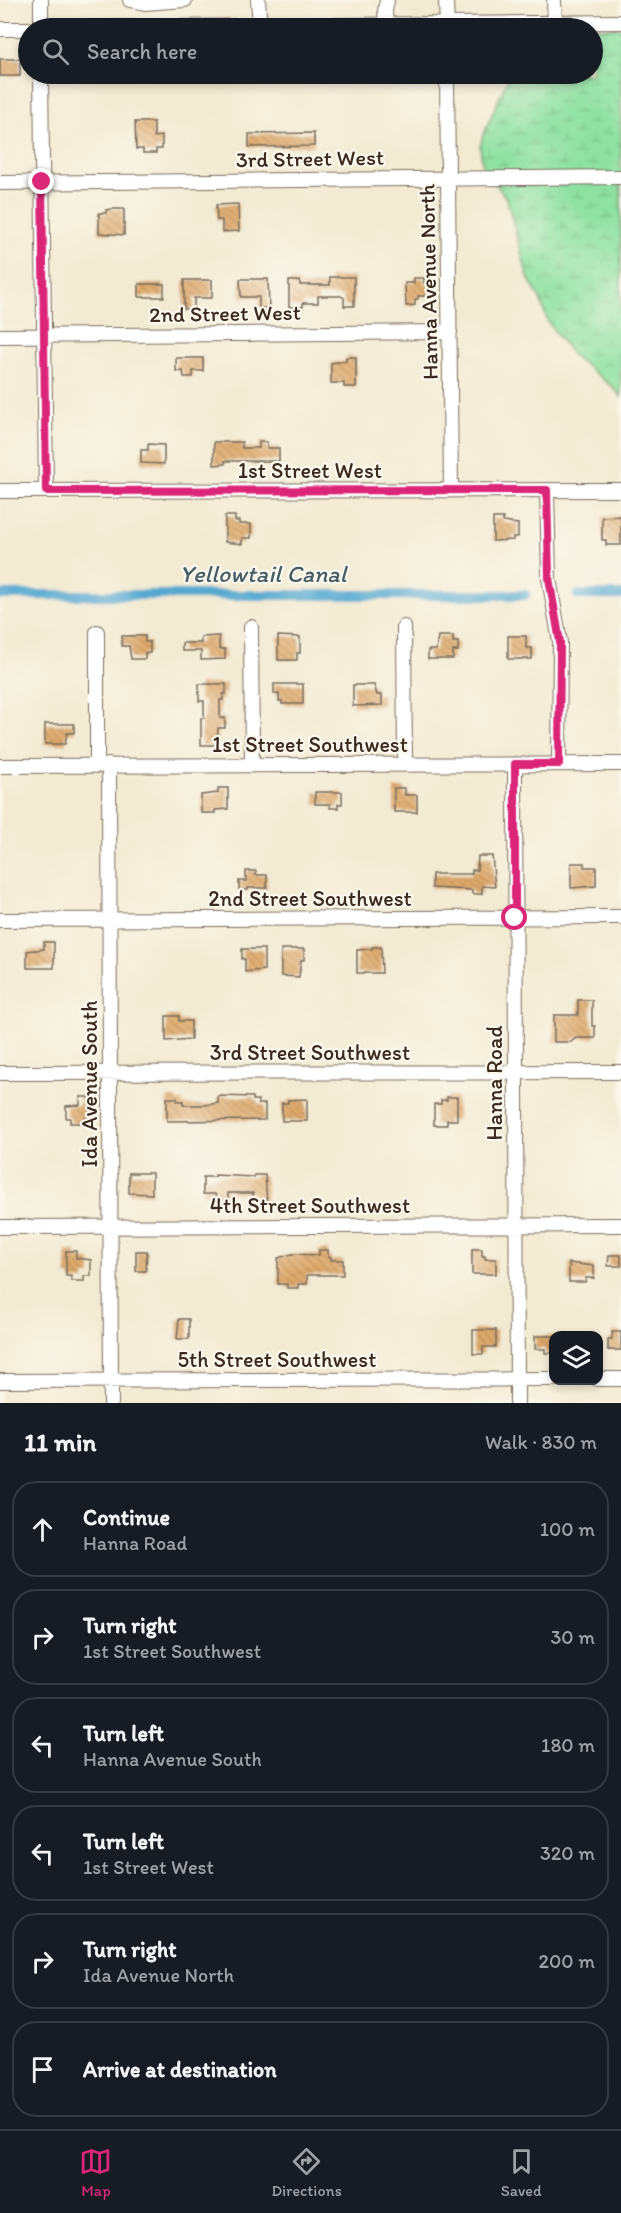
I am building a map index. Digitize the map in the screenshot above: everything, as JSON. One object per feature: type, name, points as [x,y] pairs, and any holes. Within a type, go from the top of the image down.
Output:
[{"type":"street","points":[[41,0],[41,18]]},
{"type":"street","points":[[130,0],[145,3],[185,0]]},
{"type":"street","points":[[258,0],[259,18]]},
{"type":"street","points":[[446,0],[447,18]]},
{"type":"street","points":[[554,0],[555,18]]},
{"type":"street","points":[[319,18],[385,9],[418,18]]},
{"type":"street","points":[[603,22],[621,22]]},
{"type":"street","points":[[0,29],[18,29]]},
{"type":"street","points":[[41,84],[46,491]]},
{"type":"street","name":"Hanna Avenue North","points":[[447,84],[451,490]]},
{"type":"street","name":"3rd Street West","points":[[0,183],[621,177]]},
{"type":"street","name":"2nd Street West","points":[[0,336],[450,332]]},
{"type":"street","points":[[547,490],[549,578],[560,642],[559,764]]},
{"type":"street","name":"1st Street West","points":[[0,491],[621,490]]},
{"type":"street","points":[[251,627],[252,765]]},
{"type":"street","points":[[404,627],[405,764]]},
{"type":"street","name":"Ida Avenue South","points":[[96,632],[109,920],[111,1403]]},
{"type":"street","name":"Hanna Road","points":[[515,764],[517,1403]]},
{"type":"street","name":"1st Street Southwest","points":[[0,766],[621,764]]},
{"type":"street","name":"2nd Street Southwest","points":[[0,920],[621,917]]},
{"type":"street","name":"3rd Street Southwest","points":[[0,1073],[621,1072]]},
{"type":"street","name":"4th Street Southwest","points":[[0,1227],[621,1225]]},
{"type":"street","name":"5th Street Southwest","points":[[0,1381],[549,1379]]},
{"type":"street","points":[[603,1379],[621,1379]]},
{"type":"green space","points":[[603,28],[621,28],[621,397],[614,388],[571,354],[548,322],[540,299],[528,277],[507,199],[483,167],[480,147],[506,84],[603,84]]},
{"type":"building","points":[[0,59],[18,59],[18,76],[0,76]]},
{"type":"building","points":[[135,122],[154,122],[154,137],[162,136],[162,149],[156,149],[156,153],[143,153],[143,149],[136,149]]},
{"type":"building","points":[[314,133],[314,146],[249,147],[249,134]]},
{"type":"building","points":[[238,204],[239,231],[222,232],[222,220],[217,220],[216,205]]},
{"type":"building","points":[[124,209],[124,235],[99,233],[99,213],[106,213],[106,210]]},
{"type":"building","points":[[330,277],[354,277],[354,306],[344,306],[344,298],[341,296],[318,296],[318,303],[303,303],[303,307],[289,307],[289,281],[300,281],[300,285],[330,285]]},
{"type":"building","points":[[414,278],[424,278],[424,283],[429,283],[429,296],[418,296],[418,299],[415,299],[415,305],[406,306],[405,283],[414,283]]},
{"type":"building","points":[[240,279],[268,279],[269,308],[259,308],[259,297],[241,297]]},
{"type":"building","points":[[184,280],[212,280],[212,298],[194,298],[194,309],[184,309]]},
{"type":"building","points":[[139,284],[164,284],[164,297],[139,297]]},
{"type":"building","points":[[346,357],[356,357],[356,387],[344,387],[344,383],[331,383],[331,363],[346,361]]},
{"type":"building","points":[[176,358],[203,358],[203,371],[193,371],[193,377],[184,377],[183,371],[176,371]]},
{"type":"building","points":[[214,442],[242,442],[242,448],[259,448],[259,442],[267,442],[267,448],[279,448],[279,461],[225,461],[225,464],[214,465]]},
{"type":"building","points":[[148,444],[164,445],[164,464],[141,463],[141,450],[148,450]]},
{"type":"building","points":[[225,516],[235,516],[235,521],[239,521],[239,524],[251,524],[251,538],[242,538],[242,544],[225,542]]},
{"type":"building","points":[[621,516],[621,545],[606,545],[606,540],[602,540],[602,517]]},
{"type":"building","points":[[493,518],[503,518],[503,522],[518,524],[518,537],[513,537],[513,540],[493,541]]},
{"type":"building","points":[[122,636],[145,636],[145,642],[150,642],[150,653],[145,653],[145,659],[131,659],[129,646],[122,646]]},
{"type":"building","points":[[219,636],[219,649],[225,649],[225,659],[201,660],[201,651],[182,651],[182,643],[201,643],[201,637]]},
{"type":"building","points":[[278,636],[300,637],[300,653],[297,653],[297,660],[278,660]]},
{"type":"building","points":[[438,636],[453,636],[453,642],[458,642],[458,651],[453,651],[453,659],[428,659],[428,650],[436,650]]},
{"type":"building","points":[[508,636],[526,636],[526,648],[532,648],[532,659],[508,659]]},
{"type":"building","points":[[199,684],[226,684],[226,694],[223,694],[223,700],[220,700],[220,718],[225,718],[225,728],[218,728],[217,745],[201,745],[201,718],[204,718],[204,701],[199,701]]},
{"type":"building","points":[[274,684],[303,684],[303,704],[282,704],[282,701],[279,701],[279,694],[274,694]]},
{"type":"building","points":[[353,685],[374,685],[377,695],[382,695],[382,705],[353,706]]},
{"type":"building","points":[[45,724],[74,724],[74,733],[67,733],[65,744],[45,744]]},
{"type":"building","points":[[218,788],[228,788],[228,809],[215,810],[215,813],[201,813],[201,795],[218,793]]},
{"type":"building","points":[[394,788],[405,788],[405,795],[417,795],[417,812],[394,812]]},
{"type":"building","points":[[315,792],[342,792],[342,804],[338,804],[338,808],[330,808],[330,804],[315,804]]},
{"type":"building","points":[[478,856],[492,856],[495,887],[482,886],[482,894],[472,894],[472,890],[432,888],[432,874],[472,874],[472,870],[477,870]]},
{"type":"building","points":[[571,863],[584,863],[584,867],[596,867],[596,886],[571,888]]},
{"type":"building","points":[[246,871],[256,871],[256,875],[267,875],[267,888],[239,890],[239,881],[246,881]]},
{"type":"building","points":[[44,942],[54,942],[54,968],[27,968],[27,951],[44,949]]},
{"type":"building","points":[[372,947],[381,947],[382,973],[357,973],[357,950],[372,949]]},
{"type":"building","points":[[242,949],[264,949],[264,970],[245,972]]},
{"type":"building","points":[[281,949],[304,949],[304,960],[301,960],[299,977],[281,976]]},
{"type":"building","points":[[578,1000],[592,1000],[592,1026],[595,1026],[595,1038],[576,1038],[571,1042],[554,1042],[554,1015],[578,1015]]},
{"type":"building","points":[[166,1016],[179,1016],[179,1021],[191,1021],[191,1039],[166,1041]]},
{"type":"building","points":[[218,1096],[253,1097],[253,1100],[258,1100],[258,1104],[265,1104],[265,1120],[167,1121],[167,1098],[177,1098],[177,1101],[183,1101],[183,1105],[205,1105],[218,1103]]},
{"type":"building","points":[[80,1097],[90,1097],[90,1118],[84,1118],[84,1123],[70,1123],[70,1118],[66,1118],[66,1106],[80,1105]]},
{"type":"building","points":[[447,1097],[457,1097],[457,1120],[447,1120],[447,1125],[434,1125],[434,1104],[441,1104],[441,1100],[447,1100]]},
{"type":"building","points":[[307,1099],[307,1121],[282,1121],[282,1103],[288,1103],[288,1100]]},
{"type":"building","points":[[129,1173],[152,1173],[152,1194],[129,1193]]},
{"type":"building","points":[[215,1175],[254,1177],[254,1175],[265,1175],[267,1202],[256,1202],[253,1193],[228,1193],[228,1202],[218,1202],[215,1194],[203,1194],[203,1177],[215,1177]]},
{"type":"building","points":[[472,1249],[482,1249],[482,1256],[485,1256],[485,1259],[496,1259],[496,1274],[472,1274]]},
{"type":"building","points":[[319,1250],[328,1250],[328,1257],[331,1257],[331,1260],[343,1260],[343,1275],[307,1275],[307,1284],[298,1284],[298,1288],[287,1288],[287,1284],[278,1284],[278,1258],[292,1254],[319,1255]]},
{"type":"building","points":[[66,1251],[76,1251],[76,1258],[91,1260],[91,1276],[84,1276],[84,1281],[71,1281],[71,1276],[66,1276]]},
{"type":"building","points":[[136,1251],[147,1251],[146,1271],[136,1271]]},
{"type":"building","points":[[609,1255],[621,1255],[621,1266],[608,1266]]},
{"type":"building","points":[[569,1263],[594,1266],[594,1278],[586,1278],[585,1282],[569,1282]]},
{"type":"building","points":[[179,1319],[189,1319],[189,1339],[177,1339]]},
{"type":"building","points":[[473,1330],[496,1330],[496,1347],[483,1347],[483,1354],[473,1354]]},
{"type":"building","points":[[612,1332],[621,1332],[621,1350],[608,1350],[608,1339],[612,1339]]},
{"type":"building","points":[[535,1336],[549,1336],[549,1353],[545,1353],[545,1349],[535,1349]]},
{"type":"waterway","name":"Yellowtail Canal","points":[[0,595],[525,595]]},
{"type":"waterway","name":"Yellowtail Canal","points":[[578,595],[621,595]]},
{"type":"route","points":[[42,182],[46,491],[547,490],[549,578],[560,642],[559,764],[515,764],[515,918]]}]
